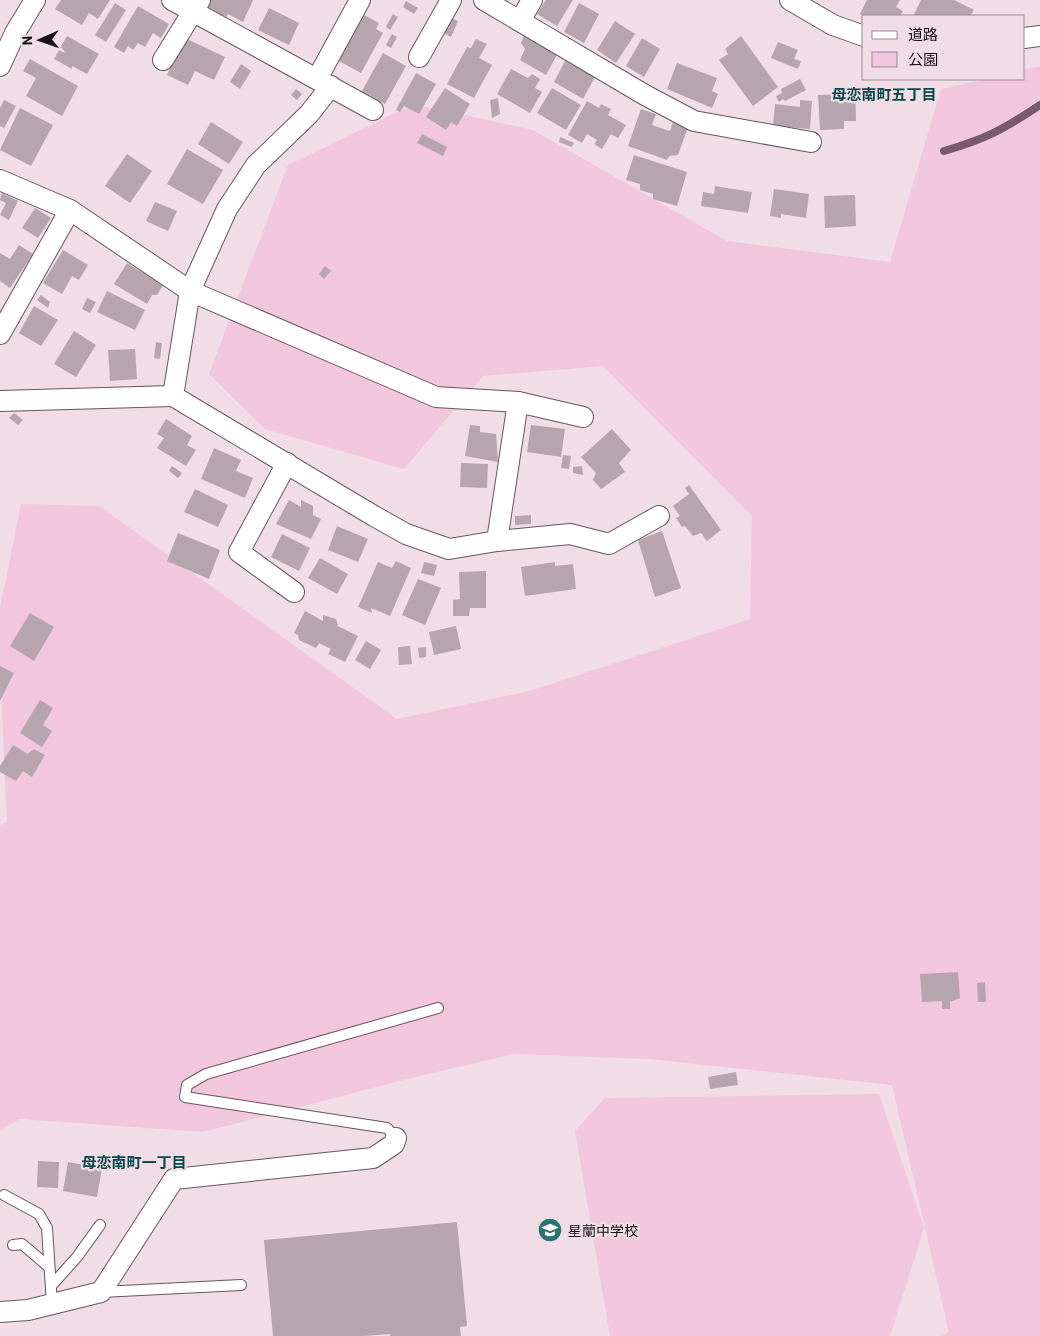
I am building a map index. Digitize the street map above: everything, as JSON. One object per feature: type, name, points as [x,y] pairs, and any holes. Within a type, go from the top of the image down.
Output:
[{"type":"street","points":[[0,66],[8,29],[35,0]]},
{"type":"street","points":[[172,0],[196,6],[373,110]]},
{"type":"street","points":[[174,396],[190,292],[227,209],[256,165],[309,114],[360,0]]},
{"type":"street","points":[[419,57],[451,0]]},
{"type":"street","points":[[484,0],[645,95],[694,121],[811,142]]},
{"type":"street","points":[[520,21],[532,0]]},
{"type":"street","points":[[790,0],[834,25],[862,35]]},
{"type":"street","points":[[163,60],[196,6]]},
{"type":"street","points":[[1025,38],[1040,36]]},
{"type":"street","points":[[0,180],[70,210],[190,292],[436,398],[518,402],[583,417]]},
{"type":"street","points":[[0,334],[70,210]]},
{"type":"street","points":[[0,401],[174,396],[406,534],[450,549],[496,541],[570,534],[609,544],[659,516]]},
{"type":"street","points":[[496,541],[518,402]]},
{"type":"street","points":[[287,463],[239,552],[294,592]]},
{"type":"street","points":[[0,1312],[28,1310],[51,1295],[101,1292],[174,1179],[373,1158],[394,1144],[396,1138]]},
{"type":"lane","points":[[396,1138],[387,1128],[186,1097],[187,1086],[206,1074],[438,1008]]},
{"type":"lane","points":[[4,1195],[39,1214],[47,1228],[51,1295]]},
{"type":"lane","points":[[51,1295],[100,1225]]},
{"type":"lane","points":[[13,1245],[22,1244],[49,1267]]},
{"type":"lane","points":[[101,1292],[241,1285]]},
{"type":"green space","points":[[1040,66],[1040,1336],[942,1336],[949,1332],[892,1085],[649,1059],[514,1054],[415,1077],[203,1132],[20,1119],[0,1130],[0,825],[7,822],[0,666],[0,608],[21,504],[99,506],[397,719],[530,691],[750,619],[752,516],[603,366],[483,376],[404,469],[265,429],[209,374],[288,165],[414,104],[533,130],[727,241],[890,262],[941,89],[982,80],[1025,80],[1025,70]]},
{"type":"green space","points":[[879,1094],[924,1228],[890,1336],[610,1336],[575,1131],[605,1098]]},
{"type":"building","points":[[61,0],[110,0],[98,19],[89,13],[82,25],[55,9]]},
{"type":"building","points":[[211,0],[253,0],[243,22],[228,14],[224,20],[206,11]]},
{"type":"building","points":[[546,0],[573,0],[557,26],[537,14]]},
{"type":"building","points":[[867,0],[900,0],[896,7],[903,11],[901,15],[860,14]]},
{"type":"building","points":[[921,0],[954,0],[974,10],[971,15],[914,15]]},
{"type":"building","points":[[406,1],[418,8],[414,14],[403,7]]},
{"type":"building","points":[[115,3],[126,10],[106,42],[95,35]]},
{"type":"building","points":[[579,3],[599,14],[584,43],[564,32]]},
{"type":"building","points":[[138,6],[169,24],[161,38],[153,33],[145,47],[138,43],[133,50],[128,46],[124,53],[114,47]]},
{"type":"building","points":[[269,8],[299,23],[289,45],[258,30]]},
{"type":"building","points":[[393,14],[398,17],[390,30],[386,27]]},
{"type":"building","points":[[364,15],[379,23],[376,29],[383,33],[361,73],[339,61]]},
{"type":"building","points":[[451,18],[458,21],[451,37],[444,33]]},
{"type":"building","points":[[615,21],[635,34],[616,63],[597,50]]},
{"type":"building","points":[[392,34],[397,37],[391,48],[386,45]]},
{"type":"building","points":[[524,35],[558,53],[546,75],[520,60],[525,49],[521,43]]},
{"type":"building","points":[[67,36],[99,54],[87,74],[72,66],[72,69],[54,59]]},
{"type":"building","points":[[741,36],[778,87],[753,106],[719,60],[728,54],[725,49]]},
{"type":"building","points":[[185,38],[225,57],[214,80],[195,71],[188,85],[167,75]]},
{"type":"building","points":[[642,38],[660,49],[644,77],[626,66]]},
{"type":"building","points":[[476,39],[487,44],[479,58],[492,65],[474,98],[447,84],[467,47],[471,48]]},
{"type":"building","points":[[778,42],[798,50],[794,59],[801,61],[798,69],[771,58]]},
{"type":"building","points":[[383,53],[406,66],[385,104],[362,91]]},
{"type":"building","points":[[30,59],[78,86],[62,116],[26,96],[36,78],[23,71]]},
{"type":"building","points":[[565,61],[595,77],[583,99],[554,82]]},
{"type":"building","points":[[677,63],[717,78],[712,91],[718,94],[712,108],[667,89]]},
{"type":"building","points":[[241,64],[251,71],[240,89],[230,82]]},
{"type":"building","points":[[511,69],[528,78],[532,74],[540,79],[535,88],[542,92],[530,113],[497,94]]},
{"type":"building","points":[[416,73],[436,84],[419,114],[404,106],[400,112],[396,110]]},
{"type":"building","points":[[800,79],[806,90],[785,101],[783,99],[779,102],[776,96],[782,93],[781,89]]},
{"type":"building","points":[[445,88],[470,104],[457,126],[451,122],[446,130],[426,117]]},
{"type":"building","points":[[552,88],[581,105],[566,130],[537,113]]},
{"type":"building","points":[[296,89],[302,94],[297,100],[291,95]]},
{"type":"building","points":[[855,89],[856,121],[844,121],[844,129],[820,130],[818,95],[838,94],[838,90]]},
{"type":"building","points":[[498,98],[500,114],[492,118],[490,100]]},
{"type":"building","points":[[4,100],[16,106],[4,128],[0,126],[0,108]]},
{"type":"building","points":[[800,100],[812,101],[810,129],[773,126],[775,104],[800,107]]},
{"type":"building","points":[[587,101],[599,108],[601,104],[611,109],[608,115],[626,125],[618,138],[611,134],[602,149],[594,144],[597,140],[587,134],[582,143],[568,135]]},
{"type":"building","points":[[20,108],[53,125],[31,166],[0,150]]},
{"type":"building","points":[[641,109],[656,114],[652,125],[670,131],[673,122],[688,127],[678,155],[669,156],[667,160],[628,146]]},
{"type":"building","points":[[211,122],[243,142],[229,164],[198,144]]},
{"type":"building","points":[[422,134],[447,147],[443,156],[417,143]]},
{"type":"building","points":[[560,137],[574,143],[572,147],[559,142]]},
{"type":"building","points":[[187,149],[223,170],[203,204],[167,184]]},
{"type":"building","points":[[127,154],[152,171],[130,203],[105,186]]},
{"type":"building","points":[[634,155],[687,172],[677,206],[653,199],[653,194],[640,190],[640,184],[626,180]]},
{"type":"building","points":[[715,186],[752,192],[748,213],[701,206],[703,192],[714,194]]},
{"type":"building","points":[[774,189],[809,194],[806,218],[781,214],[781,218],[770,216]]},
{"type":"building","points":[[2,193],[18,201],[9,220],[0,215],[6,203],[0,200]]},
{"type":"building","points":[[855,195],[856,226],[825,228],[824,196]]},
{"type":"building","points":[[155,202],[177,211],[168,231],[146,221]]},
{"type":"building","points":[[35,208],[51,218],[38,238],[22,228]]},
{"type":"building","points":[[19,245],[33,254],[10,288],[0,281],[0,253],[10,259]]},
{"type":"building","points":[[63,250],[88,265],[79,280],[72,276],[62,294],[43,283]]},
{"type":"building","points":[[127,263],[163,285],[157,295],[152,295],[147,304],[114,284]]},
{"type":"building","points":[[325,266],[331,271],[324,279],[319,274]]},
{"type":"building","points":[[107,291],[145,310],[135,330],[97,312]]},
{"type":"building","points":[[41,295],[50,302],[48,308],[37,300]]},
{"type":"building","points":[[87,298],[96,302],[90,313],[82,309]]},
{"type":"building","points":[[34,306],[58,320],[41,346],[19,333]]},
{"type":"building","points":[[74,331],[96,345],[76,377],[54,364]]},
{"type":"building","points":[[156,342],[162,343],[160,359],[154,358]]},
{"type":"building","points":[[135,349],[137,379],[110,381],[108,350]]},
{"type":"building","points":[[14,413],[23,420],[18,425],[9,418]]},
{"type":"building","points":[[166,419],[192,436],[187,445],[196,450],[186,466],[157,448],[164,438],[157,434]]},
{"type":"building","points":[[470,425],[480,426],[480,432],[496,434],[498,462],[465,456]]},
{"type":"building","points":[[531,425],[565,429],[561,457],[527,452]]},
{"type":"building","points":[[612,429],[631,450],[619,463],[625,472],[601,489],[593,480],[596,473],[581,457]]},
{"type":"building","points":[[214,448],[241,460],[236,471],[253,478],[245,498],[201,479]]},
{"type":"building","points":[[563,455],[571,456],[569,469],[561,468]]},
{"type":"building","points":[[461,463],[488,464],[487,488],[460,487]]},
{"type":"building","points":[[172,466],[182,473],[178,478],[169,471]]},
{"type":"building","points":[[582,466],[583,475],[573,473],[573,467]]},
{"type":"building","points":[[689,485],[721,530],[707,541],[701,533],[693,536],[685,526],[682,527],[676,518],[680,516],[673,506],[689,494],[685,488]]},
{"type":"building","points":[[195,489],[228,505],[218,527],[184,512]]},
{"type":"building","points":[[289,500],[301,507],[301,500],[313,506],[313,515],[321,519],[311,539],[276,524]]},
{"type":"building","points":[[531,515],[531,524],[515,525],[515,516]]},
{"type":"building","points":[[337,526],[368,539],[358,562],[328,550]]},
{"type":"building","points":[[662,531],[681,588],[655,597],[638,540]]},
{"type":"building","points":[[178,533],[220,550],[209,579],[167,561]]},
{"type":"building","points":[[282,534],[310,548],[299,571],[271,557]]},
{"type":"building","points":[[320,558],[348,574],[337,594],[308,578]]},
{"type":"building","points":[[396,561],[411,568],[390,616],[371,608],[372,613],[358,607],[378,562],[392,568]]},
{"type":"building","points":[[424,562],[437,565],[434,576],[421,573]]},
{"type":"building","points":[[555,562],[555,566],[573,564],[576,589],[525,596],[521,567]]},
{"type":"building","points":[[486,571],[486,608],[470,608],[469,616],[453,616],[453,600],[460,599],[459,572]]},
{"type":"building","points":[[418,579],[441,588],[425,625],[402,615]]},
{"type":"building","points":[[305,611],[323,621],[323,615],[336,619],[338,626],[358,636],[345,662],[328,654],[331,649],[319,643],[316,648],[299,640],[298,635],[294,633]]},
{"type":"building","points":[[30,613],[54,627],[34,661],[10,646]]},
{"type":"building","points":[[456,626],[461,649],[434,655],[429,632]]},
{"type":"building","points":[[366,641],[381,650],[370,669],[355,660]]},
{"type":"building","points":[[410,646],[412,664],[399,665],[398,647]]},
{"type":"building","points":[[426,647],[426,657],[419,658],[418,648]]},
{"type":"building","points":[[0,666],[14,673],[0,701]]},
{"type":"building","points":[[40,700],[53,708],[43,725],[52,731],[42,747],[20,733]]},
{"type":"building","points":[[13,745],[28,754],[34,749],[45,755],[32,777],[23,771],[16,781],[0,772],[0,766]]},
{"type":"building","points":[[958,972],[960,998],[950,1002],[950,1009],[942,1009],[942,1001],[922,1002],[920,974]]},
{"type":"building","points":[[985,982],[986,1002],[978,1002],[977,983]]},
{"type":"building","points":[[736,1072],[738,1085],[710,1089],[708,1077]]},
{"type":"building","points":[[38,1161],[59,1162],[58,1188],[37,1187]]},
{"type":"building","points":[[68,1162],[102,1168],[97,1197],[63,1191]]},
{"type":"building","points":[[457,1222],[467,1326],[460,1327],[461,1336],[390,1336],[390,1334],[364,1336],[273,1336],[264,1240]]},
{"type":"waterway","points":[[944,151],[972,142],[994,132],[1016,121],[1040,105]]},
{"type":"place","name":"星蘭中学校","points":[[550,1230]]},
{"type":"district","name":"母恋南町五丁目","points":[[884,94]]},
{"type":"district","name":"母恋南町一丁目","points":[[134,1162]]}]
